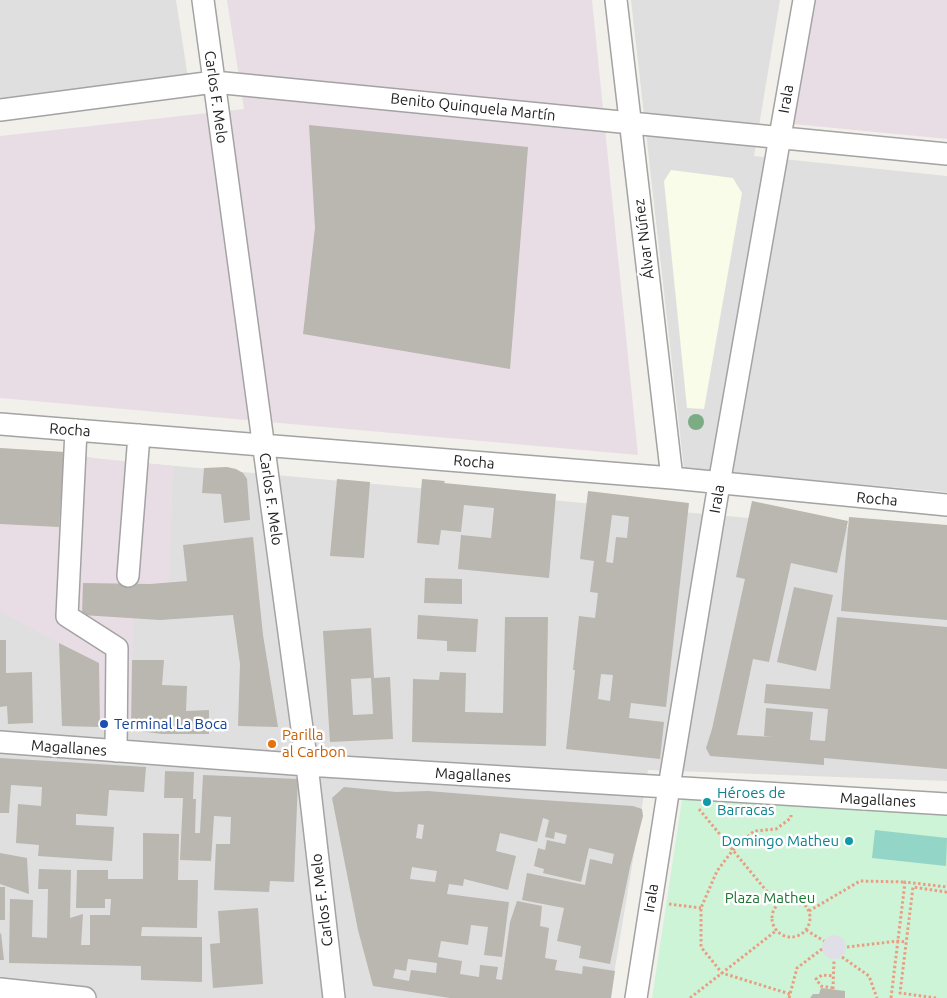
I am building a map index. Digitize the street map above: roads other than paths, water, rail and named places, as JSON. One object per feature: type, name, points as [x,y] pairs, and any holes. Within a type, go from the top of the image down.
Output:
[{"type":"street","name":"Carlos F. Melo","points":[[203,0],[307,765],[334,998]]},
{"type":"street","name":"Álvar Núñez","points":[[616,0],[672,478]]},
{"type":"street","name":"Irala","points":[[636,998],[719,484],[804,0]]},
{"type":"street","name":"Benito Quinquela Martín","points":[[0,110],[214,82],[947,154]]},
{"type":"street","name":"Rocha","points":[[0,424],[672,478],[947,505]]},
{"type":"street","points":[[76,430],[67,616],[117,648],[116,751]]},
{"type":"street","points":[[128,576],[139,435]]},
{"type":"street","name":"Magallanes","points":[[0,742],[307,765],[947,804]]},
{"type":"street","points":[[0,989],[85,998]]},
{"type":"place","name":"Terminal La Boca","points":[[104,724]]},
{"type":"place","name":"Parilla al Carbon","points":[[272,744]]},
{"type":"place","name":"Héroes de Barracas","points":[[707,802]]},
{"type":"place","name":"Domingo Matheu","points":[[849,841]]},
{"type":"park label","name":"Plaza Matheu","points":[[770,898]]}]
